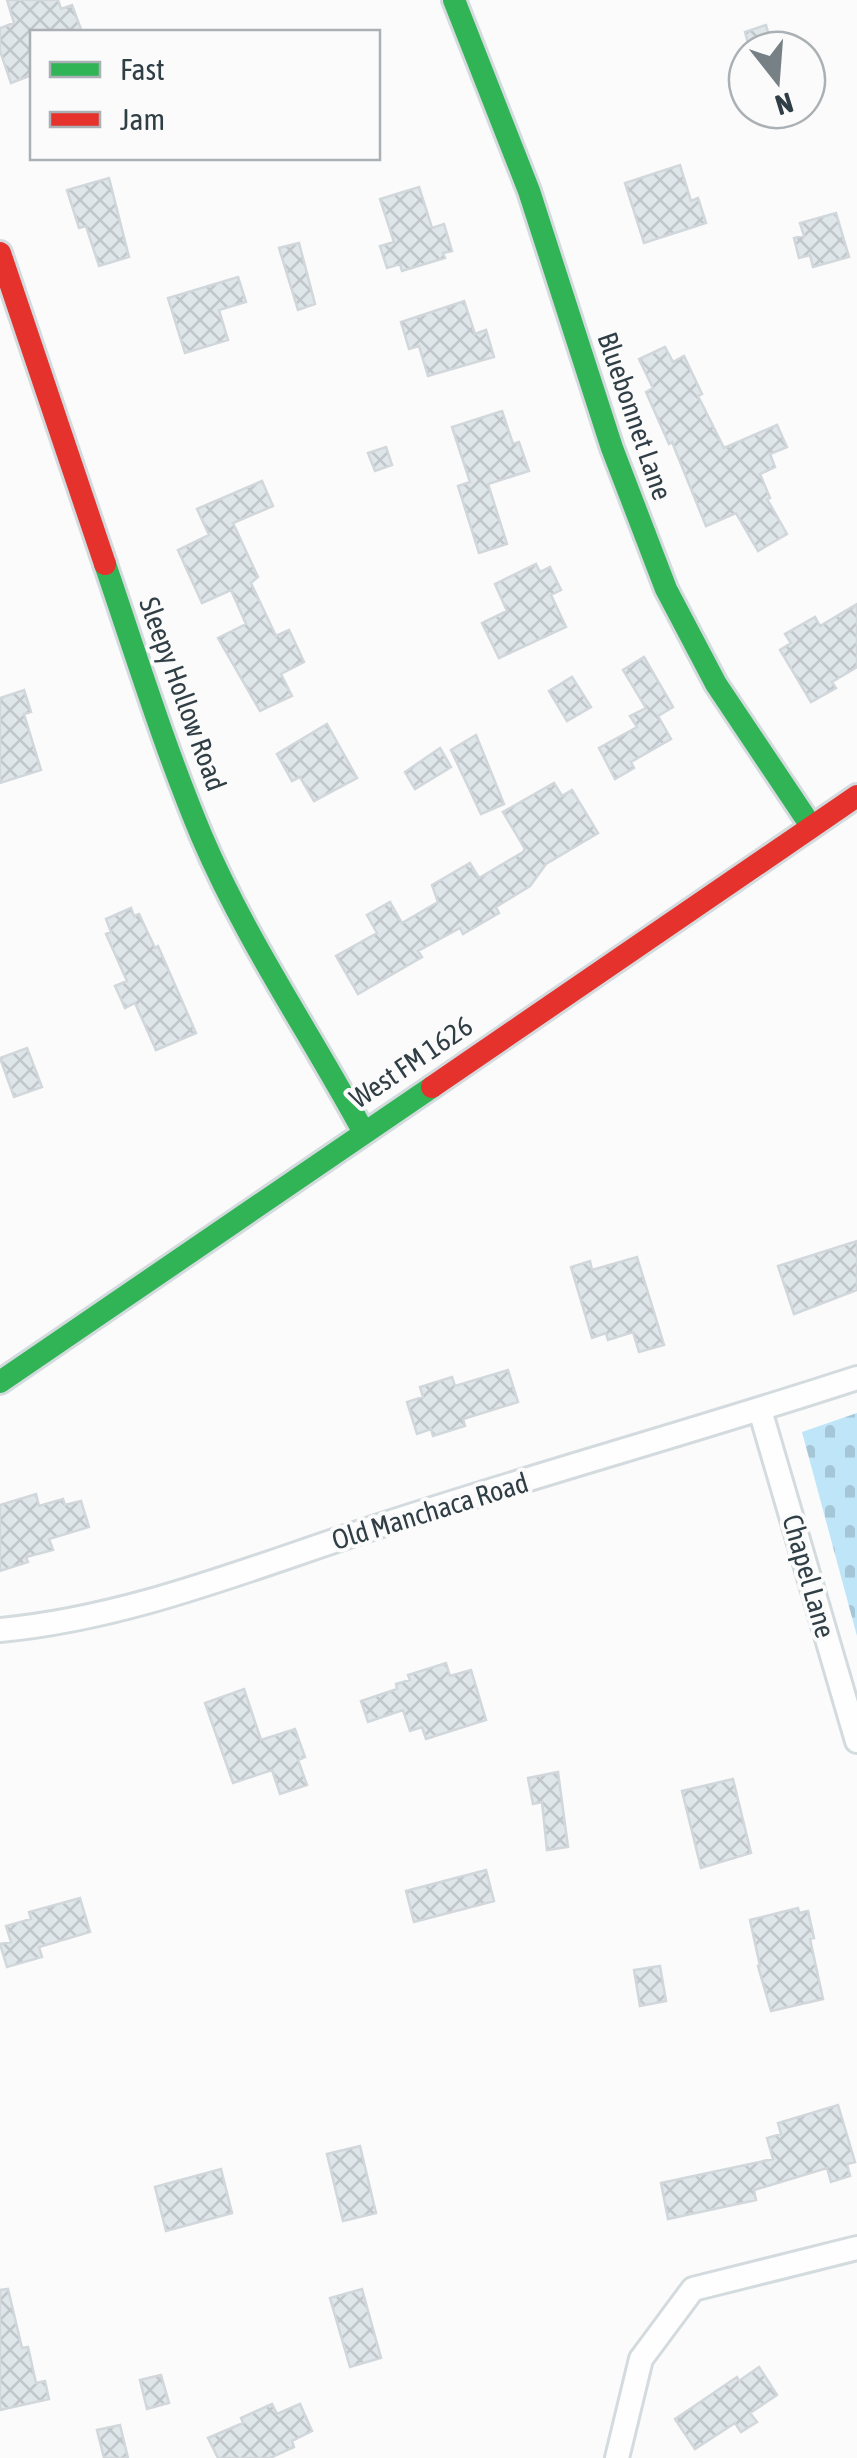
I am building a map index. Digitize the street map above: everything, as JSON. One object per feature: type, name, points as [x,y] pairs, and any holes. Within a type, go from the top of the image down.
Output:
[{"type":"street","name":"Bluebonnet Lane","points":[[454,0],[552,257],[594,399],[635,513],[688,634],[746,734],[811,826]]},
{"type":"street","name":"Sleepy Hollow Road","points":[[0,253],[202,836],[251,938],[364,1131]]},
{"type":"street","name":"West FM 1626","points":[[0,1382],[857,796]]},
{"type":"street","name":"Old Manchaca Road","points":[[0,1630],[57,1625],[182,1592],[381,1525],[857,1378]]},
{"type":"street","name":"Chapel Lane","points":[[760,1410],[857,1741]]},
{"type":"street","points":[[617,2458],[641,2359],[693,2289],[857,2248]]},
{"type":"green space","points":[[857,1413],[857,1636],[802,1432]]},
{"type":"building","points":[[7,0],[58,0],[61,9],[72,5],[81,30],[30,30],[30,76],[11,83],[0,51],[0,28],[14,23]]},
{"type":"building","points":[[680,165],[691,201],[698,198],[706,223],[644,243],[625,183]]},
{"type":"building","points":[[109,178],[129,257],[99,266],[86,226],[79,228],[67,190]]},
{"type":"building","points":[[419,187],[432,228],[444,224],[452,251],[443,253],[445,258],[402,271],[400,264],[387,268],[380,246],[394,242],[380,199]]},
{"type":"building","points":[[836,213],[849,257],[813,267],[810,255],[799,258],[794,238],[804,236],[800,223]]},
{"type":"building","points":[[299,243],[315,304],[298,310],[279,248]]},
{"type":"building","points":[[238,277],[246,302],[219,310],[228,340],[185,353],[168,298]]},
{"type":"building","points":[[464,301],[475,334],[486,330],[494,357],[428,376],[419,346],[409,349],[401,322]]},
{"type":"building","points":[[665,347],[673,362],[684,356],[702,394],[698,396],[724,448],[777,425],[787,447],[770,454],[775,467],[760,474],[770,498],[767,499],[787,534],[758,551],[736,513],[706,526],[672,442],[669,444],[646,392],[653,388],[639,359]]},
{"type":"building","points":[[502,411],[513,444],[519,442],[529,471],[488,484],[507,544],[479,553],[458,486],[470,482],[452,427]]},
{"type":"building","points":[[386,447],[392,465],[375,471],[368,453]]},
{"type":"building","points":[[262,481],[273,506],[233,523],[258,577],[251,583],[276,636],[289,630],[304,662],[281,674],[292,696],[260,711],[218,638],[246,624],[231,590],[202,603],[178,550],[209,535],[197,509]]},
{"type":"building","points":[[536,564],[540,572],[550,567],[561,590],[551,595],[566,627],[499,658],[482,623],[507,611],[495,584]]},
{"type":"building","points":[[857,604],[857,667],[832,682],[836,688],[811,702],[780,650],[791,643],[785,634],[815,617],[820,626]]},
{"type":"building","points":[[644,657],[673,707],[658,716],[671,739],[631,762],[634,768],[615,779],[599,748],[637,727],[630,716],[646,708],[623,670]]},
{"type":"building","points":[[572,677],[591,707],[567,721],[549,691]]},
{"type":"building","points":[[24,690],[31,712],[24,714],[41,770],[0,783],[0,698]]},
{"type":"building","points":[[327,724],[357,778],[314,801],[300,777],[292,781],[277,754]]},
{"type":"building","points":[[476,735],[504,804],[481,814],[451,750]]},
{"type":"building","points":[[440,748],[451,767],[415,789],[405,772]]},
{"type":"building","points":[[554,783],[562,796],[572,790],[598,833],[546,864],[530,886],[496,907],[499,913],[463,934],[460,928],[418,951],[422,957],[358,994],[336,956],[377,933],[367,915],[390,902],[402,923],[438,902],[432,885],[470,863],[479,878],[523,852],[525,849],[503,812]]},
{"type":"building","points":[[131,908],[134,916],[139,914],[155,948],[158,946],[196,1033],[156,1050],[135,1003],[125,1008],[115,986],[127,981],[106,934],[111,932],[106,919]]},
{"type":"building","points":[[27,1048],[42,1087],[14,1097],[0,1058]]},
{"type":"building","points":[[857,1241],[857,1290],[794,1314],[778,1266]]},
{"type":"building","points":[[637,1257],[664,1345],[639,1352],[633,1332],[608,1340],[606,1333],[592,1338],[571,1267],[590,1261],[592,1270]]},
{"type":"building","points":[[508,1370],[518,1402],[463,1419],[465,1426],[433,1436],[431,1429],[417,1434],[407,1402],[423,1397],[420,1387],[452,1377],[455,1386]]},
{"type":"building","points":[[36,1494],[39,1506],[63,1499],[65,1505],[81,1501],[89,1527],[49,1539],[53,1550],[26,1557],[28,1562],[0,1571],[0,1505]]},
{"type":"building","points":[[446,1663],[450,1676],[471,1670],[486,1720],[426,1739],[422,1727],[410,1731],[403,1710],[368,1722],[361,1701],[397,1689],[396,1684],[410,1680],[408,1675]]},
{"type":"building","points":[[244,1689],[261,1740],[295,1729],[305,1757],[298,1760],[307,1785],[280,1794],[272,1770],[233,1783],[205,1703]]},
{"type":"building","points":[[558,1772],[568,1847],[547,1850],[542,1802],[533,1804],[528,1778]]},
{"type":"building","points":[[733,1779],[751,1853],[701,1868],[682,1791]]},
{"type":"building","points":[[486,1870],[494,1901],[414,1922],[406,1891]]},
{"type":"building","points":[[80,1898],[90,1932],[39,1947],[42,1957],[7,1967],[0,1944],[11,1942],[6,1926],[31,1919],[29,1912]]},
{"type":"building","points":[[798,1908],[799,1913],[808,1911],[823,1999],[771,2011],[750,1920]]},
{"type":"building","points":[[660,1966],[666,2001],[640,2006],[634,1970]]},
{"type":"building","points":[[838,2105],[855,2162],[847,2164],[850,2176],[831,2182],[827,2168],[754,2190],[756,2200],[668,2219],[661,2183],[773,2159],[767,2138],[781,2134],[778,2123]]},
{"type":"building","points":[[360,2146],[376,2213],[343,2221],[327,2154]]},
{"type":"building","points":[[221,2169],[232,2213],[166,2231],[155,2187]]},
{"type":"building","points":[[8,2289],[22,2348],[28,2347],[36,2383],[45,2381],[49,2399],[0,2410],[0,2290]]},
{"type":"building","points":[[362,2289],[381,2358],[350,2367],[330,2298]]},
{"type":"building","points":[[759,2367],[777,2395],[750,2413],[757,2422],[741,2432],[735,2423],[695,2449],[675,2419],[737,2377],[739,2381]]},
{"type":"building","points":[[161,2375],[169,2403],[147,2409],[140,2380]]},
{"type":"building","points":[[272,2404],[277,2414],[300,2404],[312,2431],[292,2441],[294,2447],[270,2458],[218,2458],[208,2438],[243,2423],[241,2418]]},
{"type":"building","points":[[120,2425],[128,2458],[104,2458],[97,2430]]},
{"type":"traffic: fast","points":[[454,0],[529,191],[612,448],[666,589],[716,684],[811,826]]},
{"type":"traffic: fast","points":[[105,564],[163,736],[219,875],[363,1131]]},
{"type":"traffic: fast","points":[[0,1382],[432,1087]]},
{"type":"traffic: jam","points":[[0,253],[105,564]]},
{"type":"traffic: jam","points":[[432,1087],[857,796]]}]
